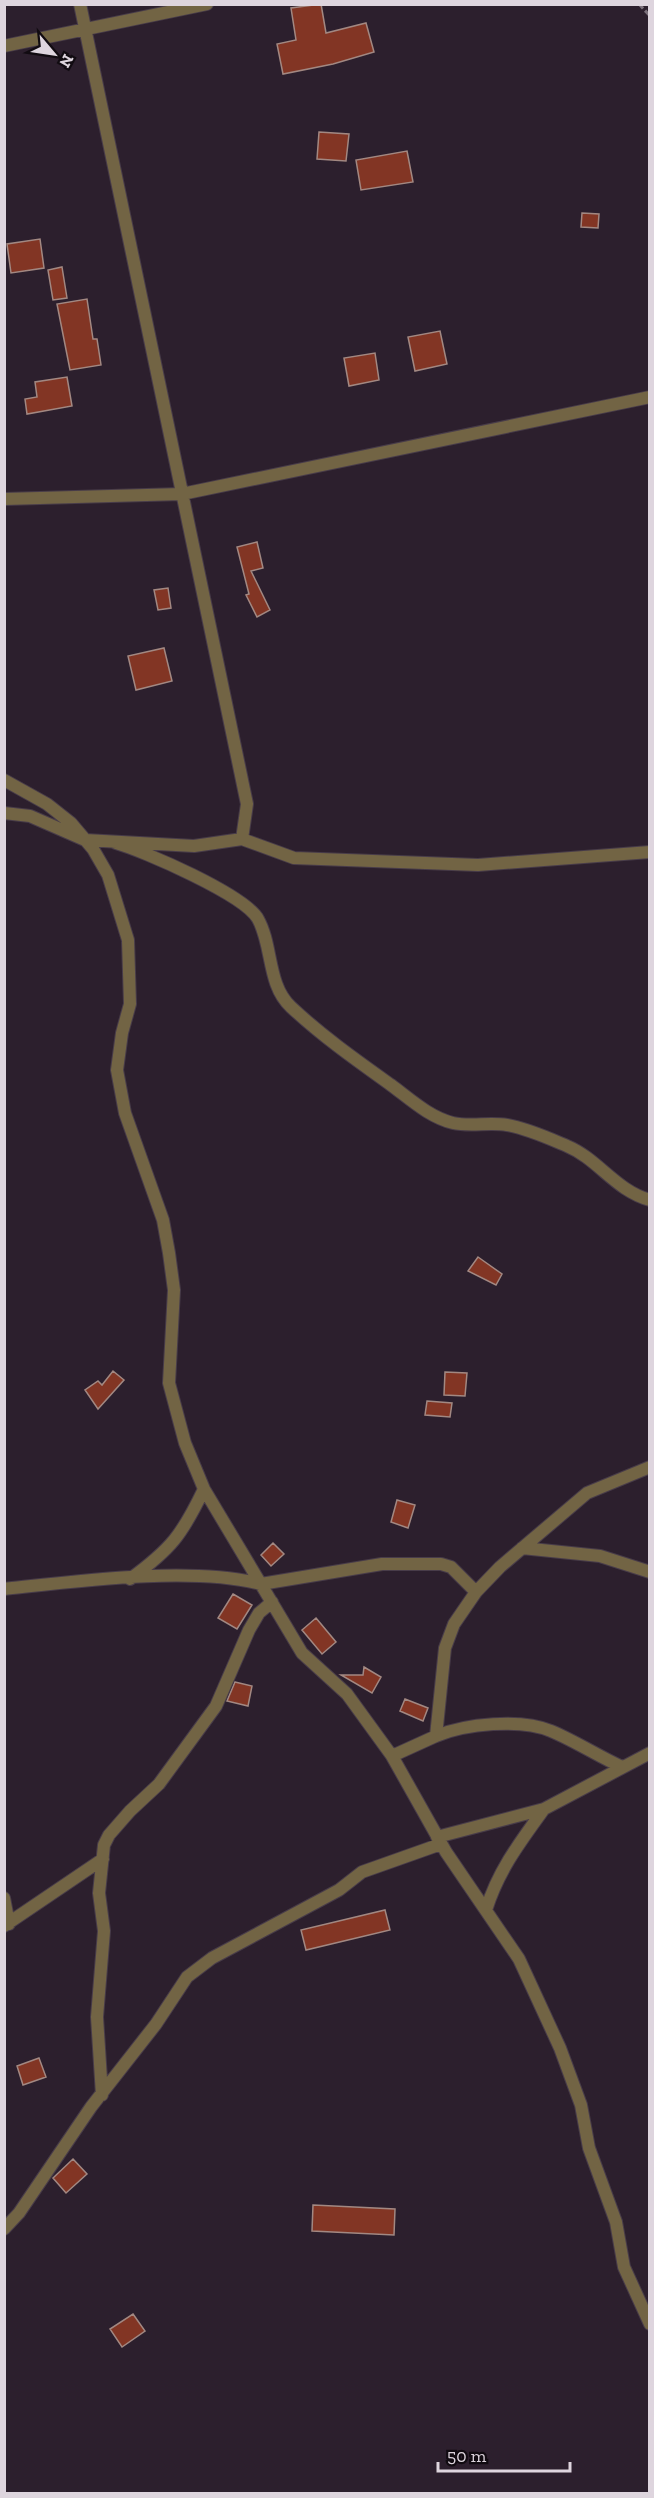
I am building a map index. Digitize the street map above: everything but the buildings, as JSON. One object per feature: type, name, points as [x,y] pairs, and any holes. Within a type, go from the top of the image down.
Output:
[{"type":"street","points":[[80,4],[247,804],[242,839]]},
{"type":"street","points":[[4,46],[207,4]]},
{"type":"street","points":[[4,500],[182,494],[650,397]]},
{"type":"street","points":[[4,780],[47,804],[71,824],[85,840],[108,875],[128,940],[130,1004],[122,1033],[117,1070],[125,1113],[164,1220],[174,1290],[169,1383],[184,1443],[204,1490],[302,1653],[347,1694],[392,1756],[439,1840],[519,1959],[560,2048],[581,2105],[590,2148],[616,2222],[624,2267],[650,2324]]},
{"type":"street","points":[[4,813],[30,816],[85,840],[194,846],[242,839],[294,858],[478,865],[650,852]]},
{"type":"street","points":[[116,843],[153,856],[224,891],[246,905],[258,919],[275,981],[289,1005],[356,1062],[411,1100],[455,1123],[508,1125],[567,1146],[587,1158],[631,1193],[650,1200]]},
{"type":"street","points":[[436,1736],[445,1648],[454,1624],[476,1592],[522,1548],[587,1493],[650,1467]]},
{"type":"street","points":[[130,1579],[165,1553],[180,1535],[204,1490]]},
{"type":"street","points":[[522,1548],[600,1556],[650,1572]]},
{"type":"street","points":[[4,1589],[181,1576],[244,1580],[261,1584],[382,1563],[441,1564],[451,1567],[476,1592]]},
{"type":"street","points":[[102,2095],[98,2017],[104,1931],[99,1893],[104,1845],[109,1835],[159,1784],[216,1706],[249,1630],[259,1613],[272,1602]]},
{"type":"street","points":[[392,1756],[454,1728],[498,1725],[541,1727],[622,1767]]},
{"type":"street","points":[[4,2229],[19,2213],[38,2182],[156,2024],[180,1985],[212,1958],[311,1907],[339,1890],[362,1872],[439,1840],[544,1809],[650,1753]]},
{"type":"street","points":[[486,1910],[494,1885],[508,1858],[544,1809]]},
{"type":"street","points":[[4,1898],[7,1925],[103,1858]]},
{"type":"path","points":[[639,4],[650,16]]}]
